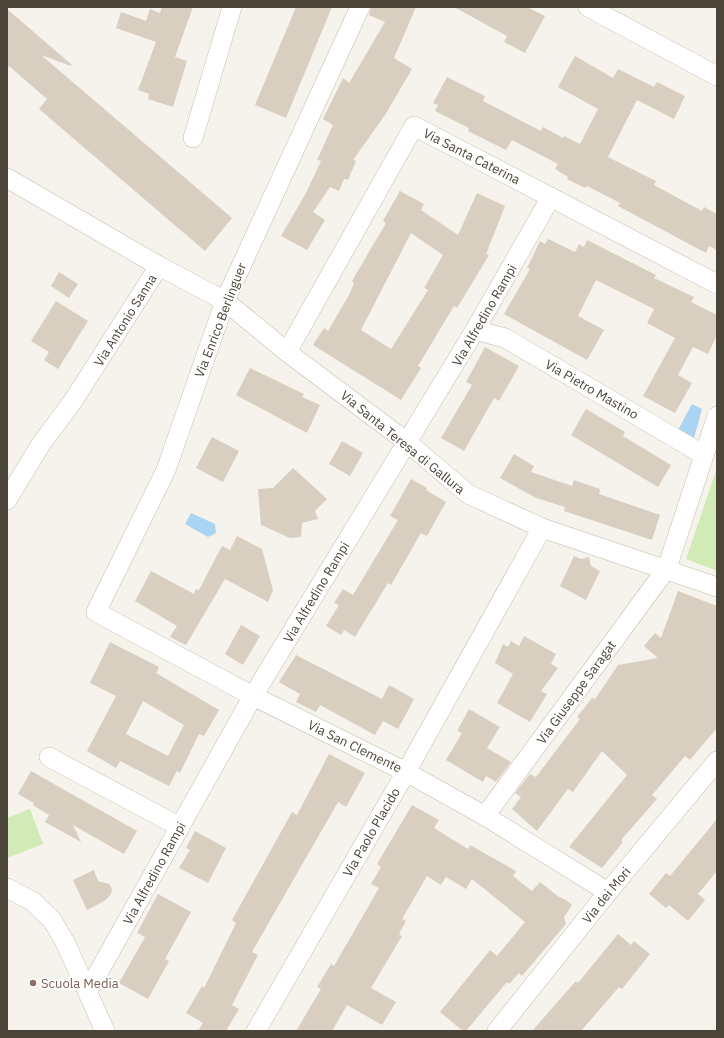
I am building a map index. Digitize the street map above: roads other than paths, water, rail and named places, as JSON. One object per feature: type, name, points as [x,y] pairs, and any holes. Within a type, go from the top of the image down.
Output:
[{"type":"street","points":[[193,138],[232,7]]},
{"type":"street","name":"Via Enrico Berlinguer","points":[[96,612],[166,470],[225,301],[360,7]]},
{"type":"street","points":[[588,7],[717,76]]},
{"type":"street","name":"Via Santa Caterina","points":[[287,352],[414,126],[717,284]]},
{"type":"street","name":"Via Antonio Sanna","points":[[7,178],[159,266],[73,402],[42,444],[7,500]]},
{"type":"street","name":"Via Alfredino Rampi","points":[[88,991],[253,696],[476,330],[551,197]]},
{"type":"street","name":"Via Santa Teresa di Gallura","points":[[159,266],[225,301],[287,352],[407,442],[468,494],[542,528],[667,568],[717,587]]},
{"type":"street","name":"Via Pietro Mastino","points":[[476,330],[505,338],[704,455]]},
{"type":"street","name":"Via Giuseppe Saragat","points":[[485,816],[667,568],[717,416]]},
{"type":"street","name":"Via Paolo Placido","points":[[256,1031],[406,772],[542,528]]},
{"type":"street","name":"Via San Clemente","points":[[96,612],[253,696],[406,772],[485,816],[608,892]]},
{"type":"street","points":[[49,757],[180,827]]},
{"type":"street","name":"Via dei Mori","points":[[497,1031],[608,892],[717,761]]},
{"type":"street","points":[[7,888],[32,901],[52,920],[65,942],[105,1031]]},
{"type":"water","points":[[692,404],[702,409],[694,438],[678,430]]},
{"type":"water","points":[[191,513],[215,524],[216,533],[208,537],[185,524]]},
{"type":"place","name":"Scuola Media","points":[[33,983]]}]
